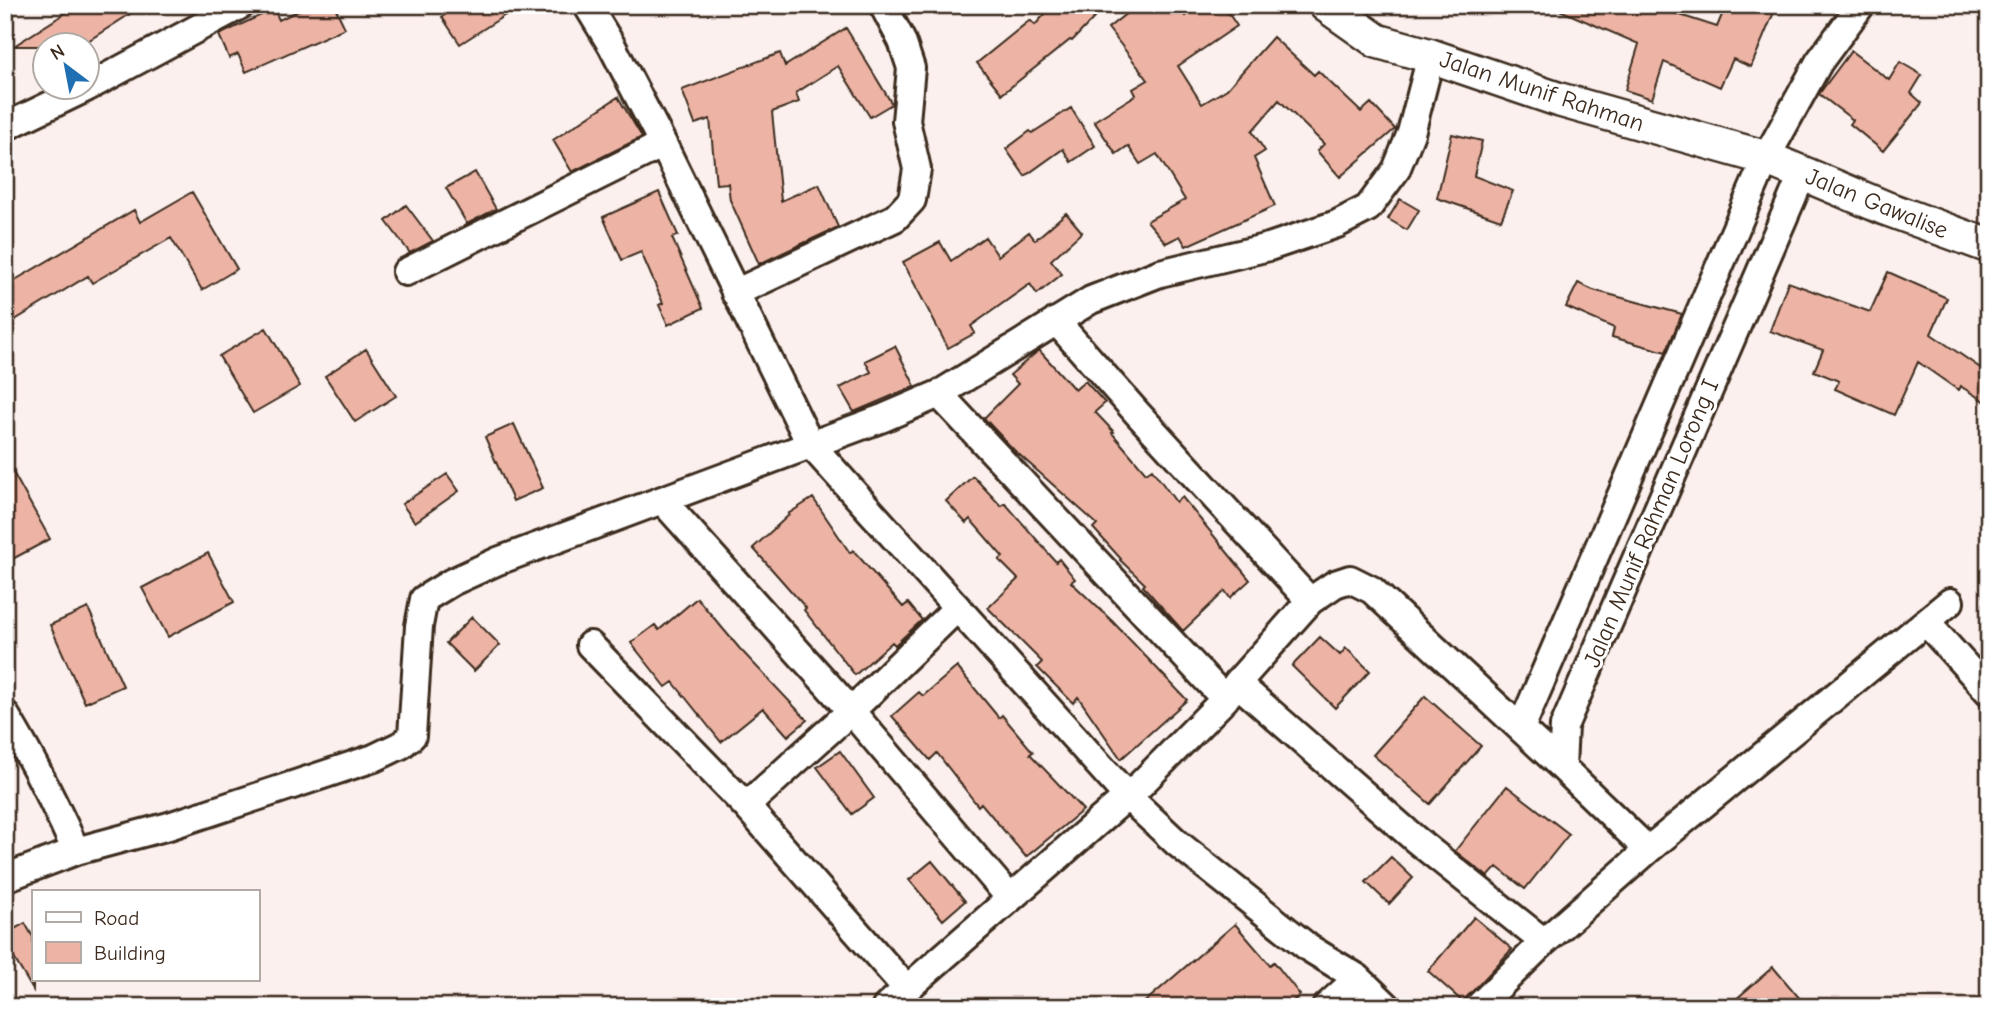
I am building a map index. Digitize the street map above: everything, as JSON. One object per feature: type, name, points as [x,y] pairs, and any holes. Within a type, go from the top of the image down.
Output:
[{"type":"street","points":[[102,79],[241,5]]},
{"type":"street","points":[[587,5],[663,144],[810,444],[1127,796],[1177,842],[1309,948],[1358,978],[1388,1007]]},
{"type":"street","points":[[735,293],[895,218],[912,201],[917,169],[906,121],[911,68],[902,41],[883,5]]},
{"type":"street","name":"Jalan Munif Rahman","points":[[1326,5],[1377,41],[1431,56],[1560,100],[1766,158]]},
{"type":"street","points":[[1521,728],[1766,158],[1819,62],[1861,5]]},
{"type":"street","points":[[5,878],[76,851],[169,826],[374,758],[401,746],[412,736],[419,626],[424,599],[452,582],[498,561],[883,418],[939,394],[1091,300],[1160,273],[1269,247],[1337,224],[1368,208],[1396,170],[1401,158],[1411,133],[1431,56]]},
{"type":"street","points":[[5,127],[56,102]]},
{"type":"street","points":[[406,272],[663,144]]},
{"type":"street","name":"Jalan Gawalise","points":[[1766,158],[1885,208],[1989,246]]},
{"type":"street","name":"Jalan Munif Rahman Lorong I","points":[[1562,767],[1564,726],[1803,173]]},
{"type":"street","points":[[1056,321],[1310,601]]},
{"type":"street","points":[[939,394],[1231,691],[1544,942]]},
{"type":"street","points":[[663,500],[851,711],[1010,898]]},
{"type":"street","points":[[886,1007],[1127,796],[1231,691],[1310,601],[1335,584],[1350,579],[1372,590],[1648,850]]},
{"type":"street","points":[[1478,1007],[1544,942],[1648,850],[1950,602]]},
{"type":"street","points":[[746,806],[851,711],[957,608]]},
{"type":"street","points":[[1926,622],[1989,692]]},
{"type":"street","points":[[590,645],[746,806],[907,989]]},
{"type":"street","points":[[6,717],[47,788],[76,851]]},
{"type":"street","points":[[1326,1007],[1358,978]]},
{"type":"building","points":[[78,5],[144,5],[102,32],[36,32]]},
{"type":"building","points":[[310,5],[334,5],[345,28],[246,72],[238,54],[229,58],[219,35],[274,9],[279,20]]},
{"type":"building","points":[[459,5],[521,5],[460,44],[442,17]]},
{"type":"building","points":[[1053,5],[1084,5],[1096,16],[1072,41],[1002,94],[977,63],[1030,20],[1035,25]]},
{"type":"building","points":[[1137,5],[1177,5],[1185,16],[1200,5],[1223,5],[1237,26],[1178,66],[1202,104],[1227,89],[1273,37],[1314,75],[1318,71],[1361,112],[1371,103],[1395,129],[1340,177],[1317,151],[1324,144],[1279,100],[1252,131],[1265,151],[1254,158],[1275,206],[1186,246],[1180,236],[1166,243],[1147,221],[1185,200],[1157,154],[1140,164],[1128,146],[1116,154],[1094,121],[1136,95],[1133,89],[1148,80],[1108,28]]},
{"type":"building","points":[[1548,5],[1649,5],[1717,27],[1726,5],[1777,5],[1751,67],[1733,59],[1720,87],[1664,62],[1652,99],[1625,90],[1639,44]]},
{"type":"building","points":[[846,28],[892,104],[870,117],[838,66],[796,93],[799,102],[772,112],[781,201],[819,184],[838,227],[759,264],[730,200],[728,183],[716,184],[710,119],[695,124],[682,90],[780,53],[785,66]]},
{"type":"building","points":[[32,34],[32,46],[14,46]]},
{"type":"building","points":[[1851,51],[1889,80],[1900,62],[1922,75],[1911,93],[1922,103],[1883,151],[1850,124],[1853,120],[1819,94]]},
{"type":"building","points":[[618,97],[642,137],[572,172],[553,140]]},
{"type":"building","points":[[1071,108],[1095,146],[1071,162],[1063,149],[1025,176],[1006,149],[1030,131],[1032,133]]},
{"type":"building","points":[[1452,134],[1482,141],[1474,176],[1513,191],[1501,220],[1437,198]]},
{"type":"building","points":[[475,172],[496,209],[467,224],[446,188]]},
{"type":"building","points":[[192,192],[237,269],[202,290],[171,238],[92,283],[88,276],[5,326],[5,286],[134,210],[140,222]]},
{"type":"building","points":[[659,192],[678,235],[672,238],[703,308],[668,325],[659,305],[663,303],[641,252],[622,260],[603,217]]},
{"type":"building","points":[[1400,199],[1419,210],[1407,230],[1388,219]]},
{"type":"building","points":[[406,205],[433,241],[410,253],[386,221]]},
{"type":"building","points":[[1066,213],[1082,232],[1051,260],[1062,274],[1037,294],[1030,284],[971,326],[975,333],[948,348],[903,262],[940,242],[951,261],[985,237],[998,256],[1029,232],[1035,240]]},
{"type":"building","points":[[1888,272],[1947,298],[1931,334],[1989,374],[1989,404],[1960,386],[1958,390],[1918,362],[1894,415],[1835,389],[1839,381],[1814,371],[1823,350],[1770,331],[1788,282],[1870,312]]},
{"type":"building","points":[[1578,283],[1593,290],[1682,314],[1666,352],[1612,337],[1614,328],[1566,307]]},
{"type":"building","points":[[266,328],[300,386],[253,413],[219,356]]},
{"type":"building","points":[[895,346],[915,386],[854,412],[840,388],[871,372],[865,361]]},
{"type":"building","points":[[366,349],[396,396],[355,422],[325,376]]},
{"type":"building","points":[[1039,350],[1075,390],[1085,381],[1105,403],[1095,412],[1114,432],[1112,433],[1146,473],[1152,469],[1176,502],[1182,497],[1250,580],[1230,598],[1225,591],[1183,631],[1143,586],[1145,584],[1093,528],[1097,524],[1014,450],[984,418],[1018,384],[1010,375]]},
{"type":"building","points":[[514,424],[543,488],[513,501],[485,437]]},
{"type":"building","points":[[5,458],[50,539],[5,563]]},
{"type":"building","points":[[447,474],[459,491],[415,522],[402,504]]},
{"type":"building","points":[[973,476],[1001,506],[1005,503],[1056,562],[1059,559],[1075,579],[1071,582],[1187,700],[1121,759],[1078,697],[1073,703],[1037,667],[1042,662],[988,608],[1018,579],[999,560],[1003,557],[970,519],[966,523],[946,501]]},
{"type":"building","points":[[813,498],[850,553],[853,550],[903,607],[908,603],[922,620],[895,645],[892,642],[855,675],[804,610],[806,608],[753,548],[788,514]]},
{"type":"building","points":[[208,553],[234,602],[168,637],[142,588]]},
{"type":"building","points":[[697,598],[740,649],[807,720],[788,736],[763,708],[721,742],[673,682],[666,687],[631,643],[655,625],[659,630]]},
{"type":"building","points":[[88,608],[123,686],[85,703],[50,625]]},
{"type":"building","points":[[472,617],[500,645],[474,671],[446,643]]},
{"type":"building","points":[[1320,637],[1340,655],[1346,648],[1370,671],[1335,708],[1292,666]]},
{"type":"building","points":[[957,667],[999,718],[1002,715],[1033,752],[1030,754],[1083,810],[1026,857],[981,803],[978,806],[937,753],[930,760],[892,716],[919,692],[923,696]]},
{"type":"building","points":[[1425,696],[1481,746],[1430,804],[1373,755]]},
{"type":"building","points":[[840,751],[874,798],[852,814],[817,767]]},
{"type":"building","points":[[1507,786],[1569,834],[1525,889],[1497,867],[1488,877],[1455,851]]},
{"type":"building","points":[[1391,857],[1413,878],[1389,904],[1366,882]]},
{"type":"building","points":[[932,861],[965,901],[943,920],[909,880]]},
{"type":"building","points":[[1474,917],[1512,949],[1463,1002],[1428,971]]},
{"type":"building","points":[[25,923],[32,935],[33,990],[5,943],[5,934]]},
{"type":"building","points":[[1235,924],[1270,965],[1274,962],[1300,995],[1286,1007],[1139,1007]]},
{"type":"building","points":[[1773,967],[1807,1007],[1727,1007]]}]
